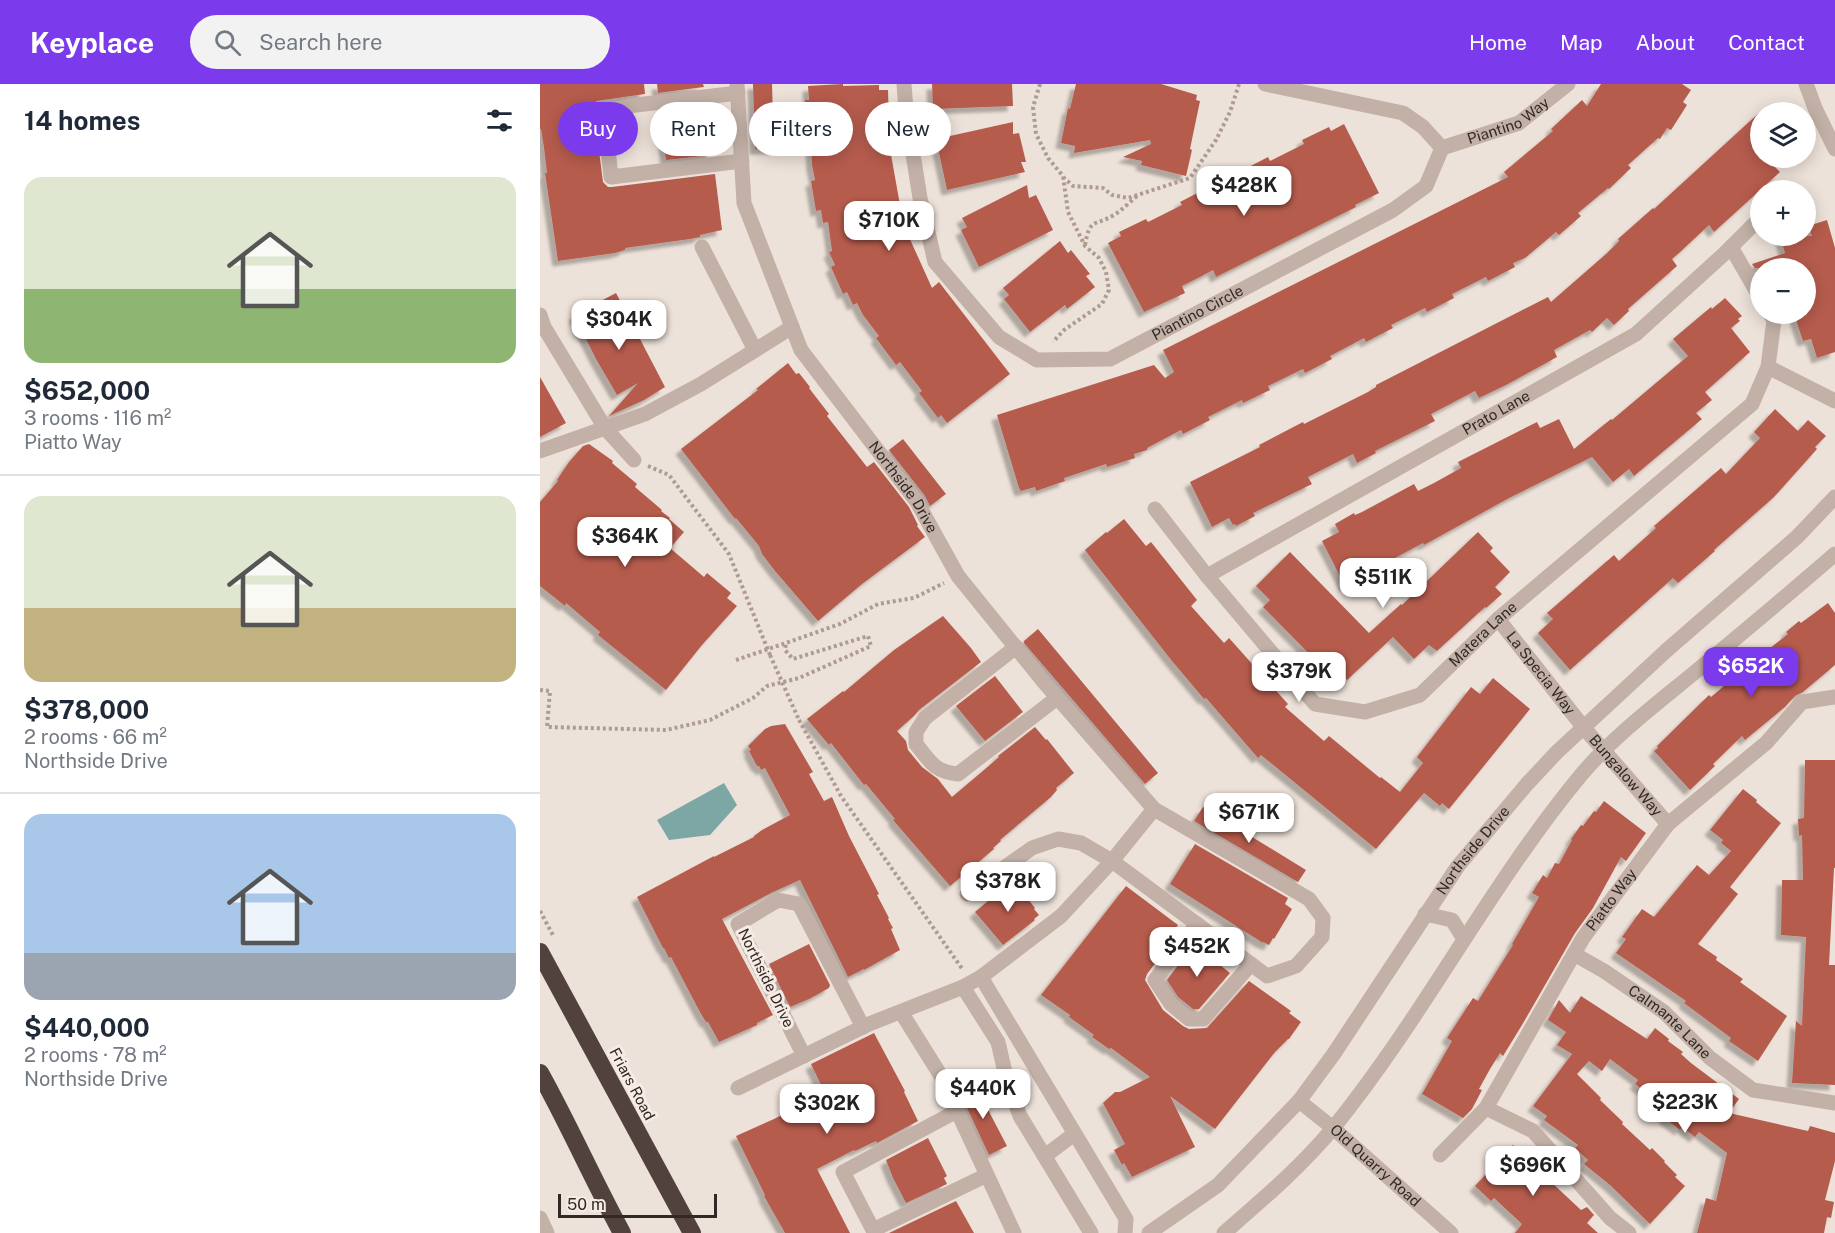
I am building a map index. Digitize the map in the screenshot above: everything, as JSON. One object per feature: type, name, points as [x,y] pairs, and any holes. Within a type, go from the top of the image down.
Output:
[{"type":"highway","name":"Friars Road","points":[[540,952],[692,1233]]},
{"type":"highway","points":[[540,1073],[622,1233]]},
{"type":"street","points":[[904,84],[920,198],[935,262],[999,337],[1037,360]]},
{"type":"street","points":[[1266,84],[1403,113],[1423,126],[1442,148]]},
{"type":"street","name":"Piantino Way","points":[[1442,148],[1519,123],[1568,84]]},
{"type":"street","points":[[1806,84],[1835,149]]},
{"type":"street","points":[[738,88],[604,111],[611,177],[742,161]]},
{"type":"street","name":"Northside Drive","points":[[738,88],[744,203],[801,350],[917,501],[958,576],[1057,698],[1154,808],[1309,899],[1323,918],[1322,937],[1296,966],[1267,976],[1112,861],[1081,843],[1058,839],[1032,848],[967,894]]},
{"type":"street","name":"Piantino Circle","points":[[1037,360],[1110,359],[1393,210],[1426,186],[1442,148]]},
{"type":"street","name":"Prato Lane","points":[[1208,576],[1636,334],[1750,229]]},
{"type":"street","points":[[702,247],[755,350]]},
{"type":"street","points":[[1731,247],[1750,280]]},
{"type":"street","points":[[540,315],[544,327],[605,428],[634,460]]},
{"type":"street","name":"Matera Lane","points":[[1155,509],[1314,704],[1365,712],[1420,695],[1498,619],[1752,404],[1768,367],[1773,324]]},
{"type":"street","points":[[540,451],[645,414],[701,384],[792,327]]},
{"type":"street","points":[[1768,367],[1835,401]]},
{"type":"street","name":"Northside Drive","points":[[1149,1233],[1218,1185],[1299,1101],[1333,1055],[1458,866],[1527,784],[1557,752],[1667,650],[1791,542],[1835,497]]},
{"type":"street","points":[[1224,1233],[1296,1167],[1333,1128],[1380,1065],[1524,850],[1555,808],[1604,750],[1835,554]]},
{"type":"street","name":"La Specia Way","points":[[1498,619],[1584,728]]},
{"type":"street","points":[[1016,647],[925,717],[916,732],[916,744],[936,769],[945,773],[958,774],[1057,698]]},
{"type":"street","name":"Piatto Way","points":[[1440,1155],[1486,1108],[1583,938],[1668,824],[1766,743],[1802,702],[1835,697]]},
{"type":"street","name":"Bungalow Way","points":[[1584,728],[1668,824]]},
{"type":"street","points":[[738,1088],[862,1027],[973,982],[1061,916],[1112,861],[1154,808]]},
{"type":"street","name":"Northside Drive","points":[[804,1056],[738,924],[778,900],[800,904],[862,1027]]},
{"type":"street","points":[[1425,915],[1452,920],[1464,939]]},
{"type":"street","points":[[1197,924],[1155,980],[1171,1004],[1189,1018],[1203,1019],[1251,964]]},
{"type":"street","name":"Calmante Lane","points":[[1574,954],[1604,971],[1664,1012],[1710,1058],[1753,1090],[1835,1103]]},
{"type":"street","points":[[973,982],[1026,1054],[1126,1219],[1125,1233]]},
{"type":"street","points":[[973,982],[998,1042],[1020,1116],[1091,1233]]},
{"type":"street","points":[[901,1012],[941,1076],[1014,1233]]},
{"type":"street","points":[[1005,1070],[1007,1059],[1014,1053],[1026,1054]]},
{"type":"street","name":"Old Quarry Road","points":[[1299,1101],[1333,1128],[1451,1233]]},
{"type":"street","points":[[1486,1108],[1533,1131],[1610,1218],[1629,1233]]},
{"type":"street","points":[[957,1111],[843,1172],[873,1230],[987,1175]]},
{"type":"street","points":[[1045,1156],[1074,1134]]},
{"type":"street","points":[[540,1218],[547,1233]]},
{"type":"path","points":[[1040,84],[1033,107],[1036,134],[1048,158],[1073,186],[1103,188],[1112,195],[1128,198],[1190,178],[1216,140],[1230,112],[1239,84]]},
{"type":"path","points":[[1037,360],[1064,330],[1102,304],[1109,290],[1106,272],[1099,258],[1085,246],[1068,212],[1063,177]]},
{"type":"path","points":[[1085,246],[1090,226],[1112,216],[1139,194]]},
{"type":"path","points":[[634,460],[669,475],[729,554],[799,720],[841,796],[973,982]]},
{"type":"path","points":[[736,660],[840,624],[878,604],[914,598],[958,576]]},
{"type":"path","points":[[540,690],[550,692],[547,727],[666,730],[710,720],[753,698],[767,686],[799,678],[871,646],[868,636],[793,659],[785,650],[786,643]]},
{"type":"water","points":[[724,783],[737,805],[710,835],[669,840],[657,820]]},
{"type":"building","points":[[540,84],[644,84],[645,94],[596,102],[558,102],[558,156],[600,156],[603,182],[608,187],[715,174],[722,230],[690,239],[625,248],[615,253],[558,261],[540,129]]},
{"type":"building","points":[[657,84],[703,84],[704,87],[658,93]]},
{"type":"building","points":[[753,84],[772,84],[773,102],[754,102]]},
{"type":"building","points":[[932,84],[1012,84],[1013,106],[951,108],[951,102],[933,102]]},
{"type":"building","points":[[1076,84],[1161,84],[1197,95],[1196,100],[1200,101],[1186,176],[1141,165],[1142,161],[1123,157],[1151,144],[1150,140],[1074,153],[1075,146],[1061,143],[1068,108],[1070,109]]},
{"type":"building","points":[[1601,84],[1682,84],[1691,90],[1683,102],[1687,105],[1671,130],[1667,128],[1660,139],[1658,138],[1628,165],[1631,168],[1578,213],[1581,216],[1559,235],[1556,232],[1525,258],[1513,263],[1515,267],[1488,281],[1486,277],[1452,294],[1454,298],[1427,312],[1425,308],[1391,325],[1393,328],[1366,342],[1364,338],[1330,356],[1332,359],[1305,373],[1303,369],[1268,386],[1270,390],[1243,403],[1242,400],[1208,417],[1210,420],[1183,434],[1181,430],[1147,450],[1134,454],[1135,458],[1107,467],[1106,464],[1064,478],[1065,481],[1036,491],[1035,487],[1021,491],[997,415],[1154,365],[1165,378],[1174,372],[1163,350],[1508,177],[1504,172],[1553,131],[1551,129],[1582,100],[1587,106]]},
{"type":"building","points":[[879,85],[879,90],[888,90],[888,102],[865,102],[865,156],[891,156],[900,205],[895,206],[932,288],[939,282],[1010,374],[947,423],[941,415],[938,418],[919,393],[922,391],[900,362],[896,365],[876,338],[879,336],[857,303],[853,305],[847,292],[843,294],[831,267],[835,265],[829,252],[832,251],[828,222],[823,223],[821,210],[816,211],[811,181],[815,180],[811,156],[853,156],[853,102],[805,102],[805,100],[809,100],[808,86]]},
{"type":"building","points":[[1750,121],[1750,168],[1776,168],[1780,172],[1771,180],[1750,180],[1750,199],[1714,232],[1709,225],[1672,259],[1677,266],[1628,309],[1629,311],[1614,325],[1607,318],[1592,332],[1590,330],[1554,350],[1557,357],[1479,398],[1475,391],[1431,414],[1435,421],[1375,451],[1376,453],[1357,463],[1353,454],[1308,477],[1312,484],[1253,513],[1255,516],[1236,526],[1229,518],[1212,527],[1190,482],[1548,297],[1551,302],[1606,254],[1619,241],[1618,239]]},
{"type":"building","points":[[1013,122],[1013,134],[1019,133],[1026,162],[1021,162],[1025,172],[947,190],[940,156],[951,156],[951,136]]},
{"type":"building","points":[[1344,124],[1379,193],[1355,205],[1356,207],[1216,277],[1213,270],[1182,286],[1185,293],[1144,312],[1108,243],[1121,236],[1119,232],[1146,219],[1148,222],[1182,205],[1180,202],[1207,188],[1209,191],[1243,175],[1241,171],[1268,157],[1270,161],[1304,144],[1302,140],[1329,127],[1331,131]]},
{"type":"building","points":[[666,156],[703,156],[666,160]]},
{"type":"building","points":[[1027,185],[1029,198],[1036,195],[1053,230],[979,267],[961,230],[967,227],[962,218]]},
{"type":"building","points":[[1827,220],[1835,248],[1835,352],[1817,358],[1811,339],[1803,341],[1797,324],[1816,324],[1816,258],[1770,258],[1785,253],[1783,246],[1816,246],[1816,223]]},
{"type":"building","points":[[1060,241],[1068,253],[1071,250],[1090,274],[1086,276],[1095,287],[1067,309],[1065,305],[1030,332],[1004,299],[1009,295],[1003,288]]},
{"type":"building","points":[[616,293],[665,387],[644,400],[609,416],[638,383],[617,395],[574,315]]},
{"type":"building","points":[[1725,298],[1742,316],[1738,319],[1740,321],[1731,328],[1750,352],[1705,392],[1712,400],[1696,413],[1702,419],[1634,476],[1629,469],[1613,482],[1592,457],[1509,498],[1345,586],[1322,541],[1339,532],[1335,524],[1414,484],[1418,491],[1434,483],[1461,468],[1458,462],[1537,422],[1540,428],[1559,419],[1574,449],[1688,356],[1673,339]]},
{"type":"building","points":[[788,363],[810,387],[829,414],[827,416],[867,467],[874,462],[909,507],[917,526],[925,537],[862,584],[818,621],[775,571],[759,546],[681,449],[758,390],[756,389]]},
{"type":"building","points":[[540,377],[566,423],[540,437]]},
{"type":"building","points":[[1775,409],[1798,431],[1808,420],[1826,436],[1815,447],[1817,449],[1774,497],[1715,551],[1678,583],[1673,578],[1570,670],[1538,633],[1553,619],[1547,613],[1614,555],[1619,561],[1656,528],[1654,526],[1721,468],[1726,474],[1760,438],[1754,432]]},
{"type":"building","points":[[903,439],[946,494],[930,506],[925,496],[889,450]]},
{"type":"building","points":[[589,444],[613,461],[612,463],[637,484],[635,487],[684,532],[670,548],[704,577],[707,573],[731,593],[727,598],[737,606],[666,690],[598,635],[600,632],[566,603],[565,606],[540,586],[540,502],[558,481],[569,462],[583,446]]},
{"type":"building","points":[[1124,519],[1146,546],[1151,542],[1197,600],[1191,606],[1224,643],[1229,638],[1288,704],[1285,707],[1324,741],[1329,736],[1400,792],[1423,763],[1417,757],[1471,687],[1480,694],[1493,678],[1530,709],[1449,809],[1442,803],[1440,806],[1424,793],[1376,849],[1261,755],[1258,758],[1172,661],[1094,562],[1085,550]]},
{"type":"building","points":[[1478,532],[1493,548],[1490,551],[1510,572],[1495,587],[1502,594],[1437,651],[1429,645],[1414,659],[1393,637],[1347,680],[1331,664],[1325,670],[1263,607],[1270,600],[1256,586],[1290,552],[1369,633],[1402,605]]},
{"type":"building","points":[[1828,603],[1835,613],[1835,665],[1745,740],[1742,736],[1690,790],[1654,751],[1658,748],[1657,746],[1709,695],[1711,697],[1742,671],[1741,669],[1788,634],[1786,632],[1799,621],[1801,623]]},
{"type":"building","points":[[943,616],[981,662],[919,710],[897,731],[906,741],[908,750],[922,767],[938,779],[952,797],[1035,727],[1074,773],[1056,788],[1057,790],[1051,797],[1000,840],[994,849],[950,886],[831,743],[829,745],[807,719],[844,692],[894,650]]},
{"type":"building","points":[[1038,629],[1158,773],[1145,784],[1024,643]]},
{"type":"building","points":[[995,676],[1023,712],[985,741],[956,706]]},
{"type":"building","points":[[785,724],[813,772],[809,774],[824,801],[832,797],[879,894],[877,895],[889,918],[900,950],[848,977],[800,880],[773,892],[722,919],[773,1015],[719,1042],[701,1014],[671,957],[669,958],[663,948],[637,897],[754,837],[762,830],[790,815],[765,768],[761,770],[757,766],[748,746],[765,729]]},
{"type":"building","points":[[1805,760],[1835,760],[1835,868],[1829,965],[1835,965],[1835,1085],[1792,1083],[1796,1021],[1802,1026],[1806,937],[1781,935],[1782,880],[1803,880],[1802,835],[1799,836],[1798,819],[1804,818]]},
{"type":"building","points":[[1743,789],[1781,823],[1730,887],[1738,894],[1698,944],[1743,979],[1740,982],[1787,1016],[1758,1061],[1729,1041],[1731,1038],[1684,1003],[1686,1001],[1616,953],[1626,939],[1622,937],[1642,909],[1654,917],[1697,865],[1709,875],[1731,851],[1721,843],[1723,840],[1710,830]]},
{"type":"building","points":[[1604,801],[1646,833],[1626,861],[1621,857],[1593,908],[1575,933],[1503,1056],[1500,1053],[1490,1069],[1479,1089],[1482,1090],[1472,1109],[1463,1118],[1422,1094],[1452,1041],[1447,1038],[1473,998],[1478,1001],[1513,945],[1539,897],[1532,893],[1543,875],[1547,878],[1555,863],[1559,864],[1571,839],[1581,825],[1583,826]]},
{"type":"building","points":[[1203,807],[1306,870],[1298,882],[1194,821]]},
{"type":"building","points":[[1195,844],[1288,898],[1285,904],[1292,909],[1269,945],[1170,884]]},
{"type":"building","points":[[1013,880],[1039,915],[1003,945],[975,912]]},
{"type":"building","points":[[1126,886],[1178,925],[1175,929],[1179,932],[1147,974],[1145,980],[1163,1010],[1183,1026],[1189,1029],[1207,1028],[1249,981],[1291,1011],[1289,1013],[1301,1022],[1215,1129],[1170,1096],[1195,1147],[1132,1177],[1114,1150],[1125,1144],[1103,1103],[1115,1092],[1120,1092],[1150,1077],[1092,1037],[1094,1035],[1069,1017],[1070,1015],[1041,995]]},
{"type":"building","points":[[809,944],[830,985],[829,988],[809,999],[790,1007],[769,964]]},
{"type":"building","points":[[1194,944],[1230,973],[1199,1009],[1193,1009],[1178,997],[1167,980]]},
{"type":"building","points":[[1581,996],[1647,1039],[1655,1028],[1669,1039],[1668,1041],[1683,1052],[1681,1054],[1691,1063],[1739,1099],[1729,1113],[1808,1131],[1810,1126],[1835,1133],[1835,1161],[1825,1200],[1834,1202],[1831,1218],[1827,1217],[1824,1233],[1697,1233],[1706,1198],[1716,1201],[1727,1153],[1699,1132],[1695,1137],[1682,1127],[1680,1130],[1664,1118],[1670,1110],[1635,1084],[1638,1080],[1610,1059],[1602,1071],[1589,1061],[1577,1074],[1623,1122],[1622,1124],[1665,1161],[1677,1175],[1675,1177],[1685,1186],[1650,1224],[1610,1185],[1584,1164],[1588,1160],[1575,1148],[1578,1145],[1544,1120],[1547,1116],[1533,1106],[1572,1054],[1557,1045],[1566,1032],[1548,1020],[1559,1000],[1570,1013]]},
{"type":"building","points":[[874,1033],[918,1121],[877,1143],[876,1141],[854,1150],[817,1169],[850,1233],[785,1233],[764,1196],[736,1136],[825,1093],[811,1064]]},
{"type":"building","points":[[974,1083],[1007,1146],[989,1155],[959,1091]]},
{"type":"building","points":[[928,1138],[947,1176],[944,1178],[947,1184],[906,1203],[886,1160]]},
{"type":"building","points":[[1513,1145],[1553,1177],[1550,1181],[1581,1210],[1587,1207],[1594,1215],[1587,1223],[1598,1233],[1515,1233],[1522,1224],[1494,1198],[1491,1201],[1475,1186]]},
{"type":"building","points":[[956,1201],[974,1233],[889,1233]]}]
